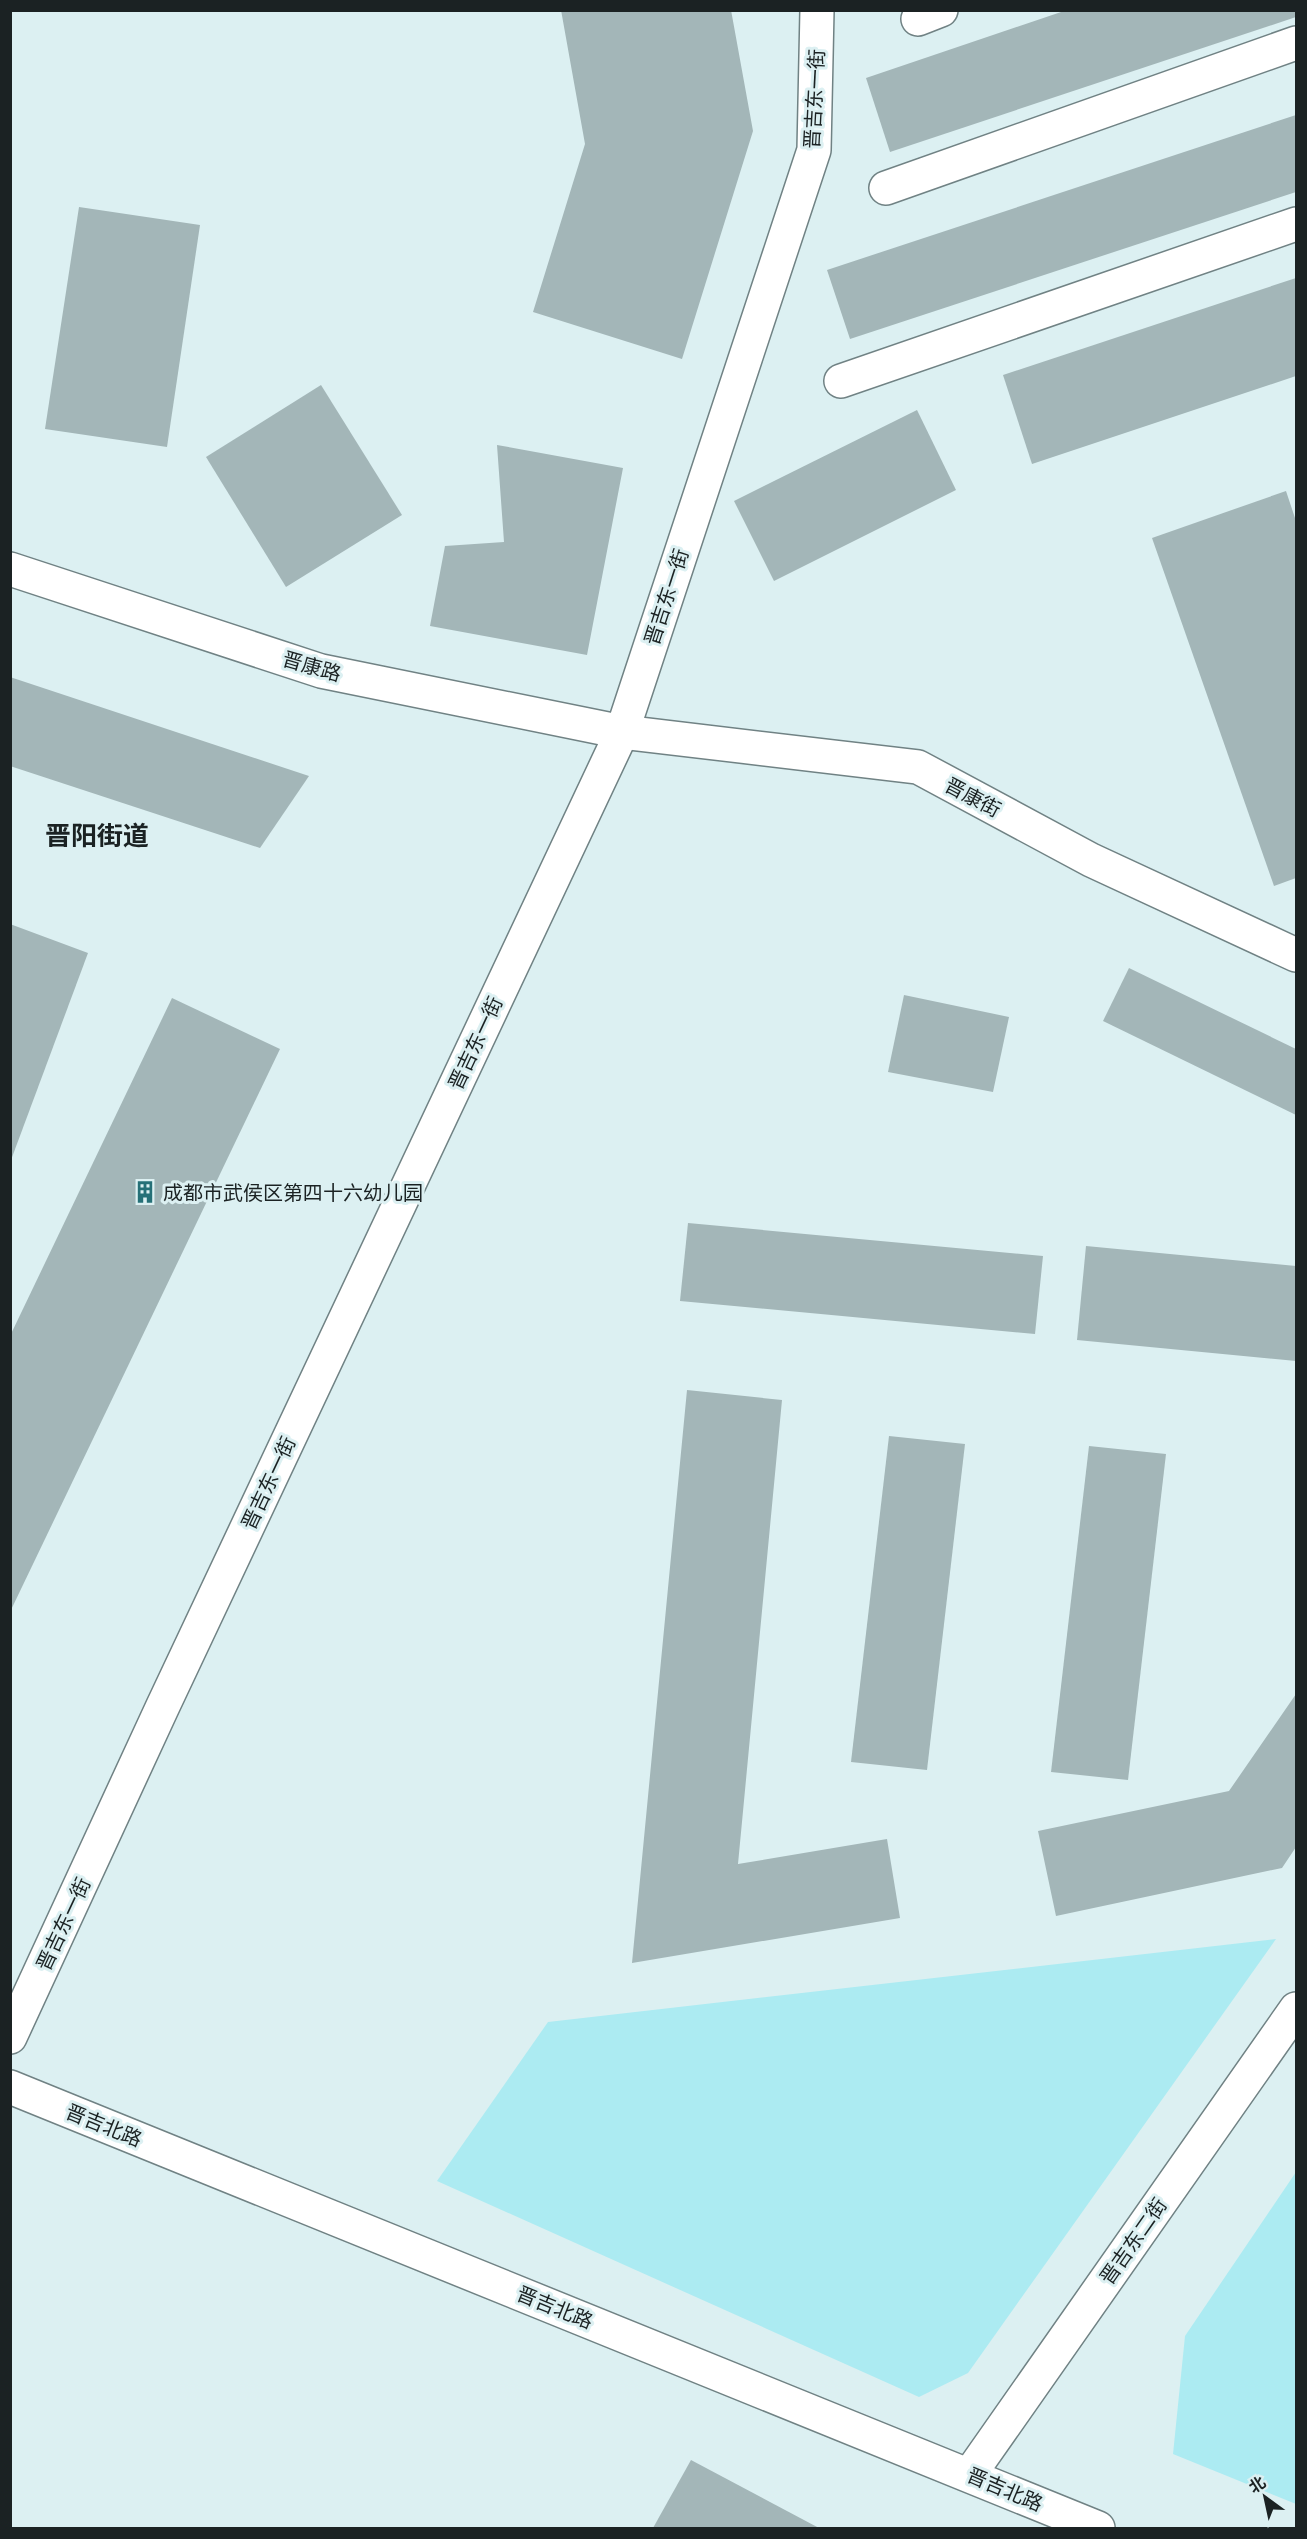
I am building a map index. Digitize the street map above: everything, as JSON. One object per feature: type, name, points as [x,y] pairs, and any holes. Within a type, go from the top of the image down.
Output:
[{"type":"street","name":"晋吉东一街","points":[[10,2037],[157,1718],[622,732],[814,150],[817,10]]},
{"type":"street","points":[[886,188],[1296,43]]},
{"type":"street","points":[[841,381],[1296,224]]},
{"type":"street","name":"晋康路","points":[[10,569],[321,671],[622,732]]},
{"type":"street","name":"晋康街","points":[[622,732],[918,767],[1091,860],[1296,955]]},
{"type":"street","name":"晋吉东二街","points":[[970,2474],[1296,2008]]},
{"type":"street","name":"晋吉北路","points":[[10,2087],[970,2474],[1098,2529]]},
{"type":"shaded area","points":[[1276,1939],[968,2373],[919,2397],[437,2181],[548,2022]]},
{"type":"shaded area","points":[[1296,2172],[1296,2504],[1173,2454],[1185,2336]]},
{"type":"building","points":[[561,10],[731,10],[753,131],[682,359],[533,312],[585,144]]},
{"type":"building","points":[[1067,10],[1296,10],[1296,17],[890,152],[866,78]]},
{"type":"building","points":[[1296,115],[1296,192],[850,339],[827,270]]},
{"type":"building","points":[[79,207],[200,225],[167,447],[45,429]]},
{"type":"building","points":[[1296,278],[1296,376],[1032,464],[1003,375]]},
{"type":"building","points":[[321,385],[402,515],[286,587],[206,457]]},
{"type":"building","points":[[917,410],[956,490],[774,581],[734,501]]},
{"type":"building","points":[[497,445],[623,468],[587,655],[430,626],[445,546],[504,542]]},
{"type":"building","points":[[1286,491],[1296,521],[1296,878],[1274,886],[1152,538]]},
{"type":"building","points":[[10,677],[309,776],[260,848],[10,766]]},
{"type":"building","points":[[10,924],[88,953],[11,1160],[10,1160]]},
{"type":"building","points":[[1129,968],[1296,1049],[1296,1115],[1103,1021]]},
{"type":"building","points":[[904,995],[1009,1017],[993,1092],[888,1072]]},
{"type":"building","name":"成都市武侯区第四十六幼儿园","points":[[172,998],[280,1049],[10,1612],[10,1336]]},
{"type":"building","points":[[688,1223],[1043,1256],[1035,1334],[680,1301]]},
{"type":"building","points":[[1086,1246],[1296,1266],[1296,1361],[1077,1340]]},
{"type":"building","points":[[687,1390],[782,1400],[738,1864],[887,1839],[900,1918],[632,1963]]},
{"type":"building","points":[[889,1436],[965,1444],[927,1770],[851,1762]]},
{"type":"building","points":[[1089,1446],[1166,1454],[1128,1780],[1051,1772]]},
{"type":"building","points":[[1296,1694],[1296,1847],[1282,1868],[1056,1916],[1038,1831],[1229,1791]]},
{"type":"building","points":[[691,2460],[819,2528],[653,2528]]},
{"type":"place","name":"成都市武侯区第四十六幼儿园","points":[[145,1192]]},
{"type":"district","name":"晋阳街道","points":[[97,835]]}]
